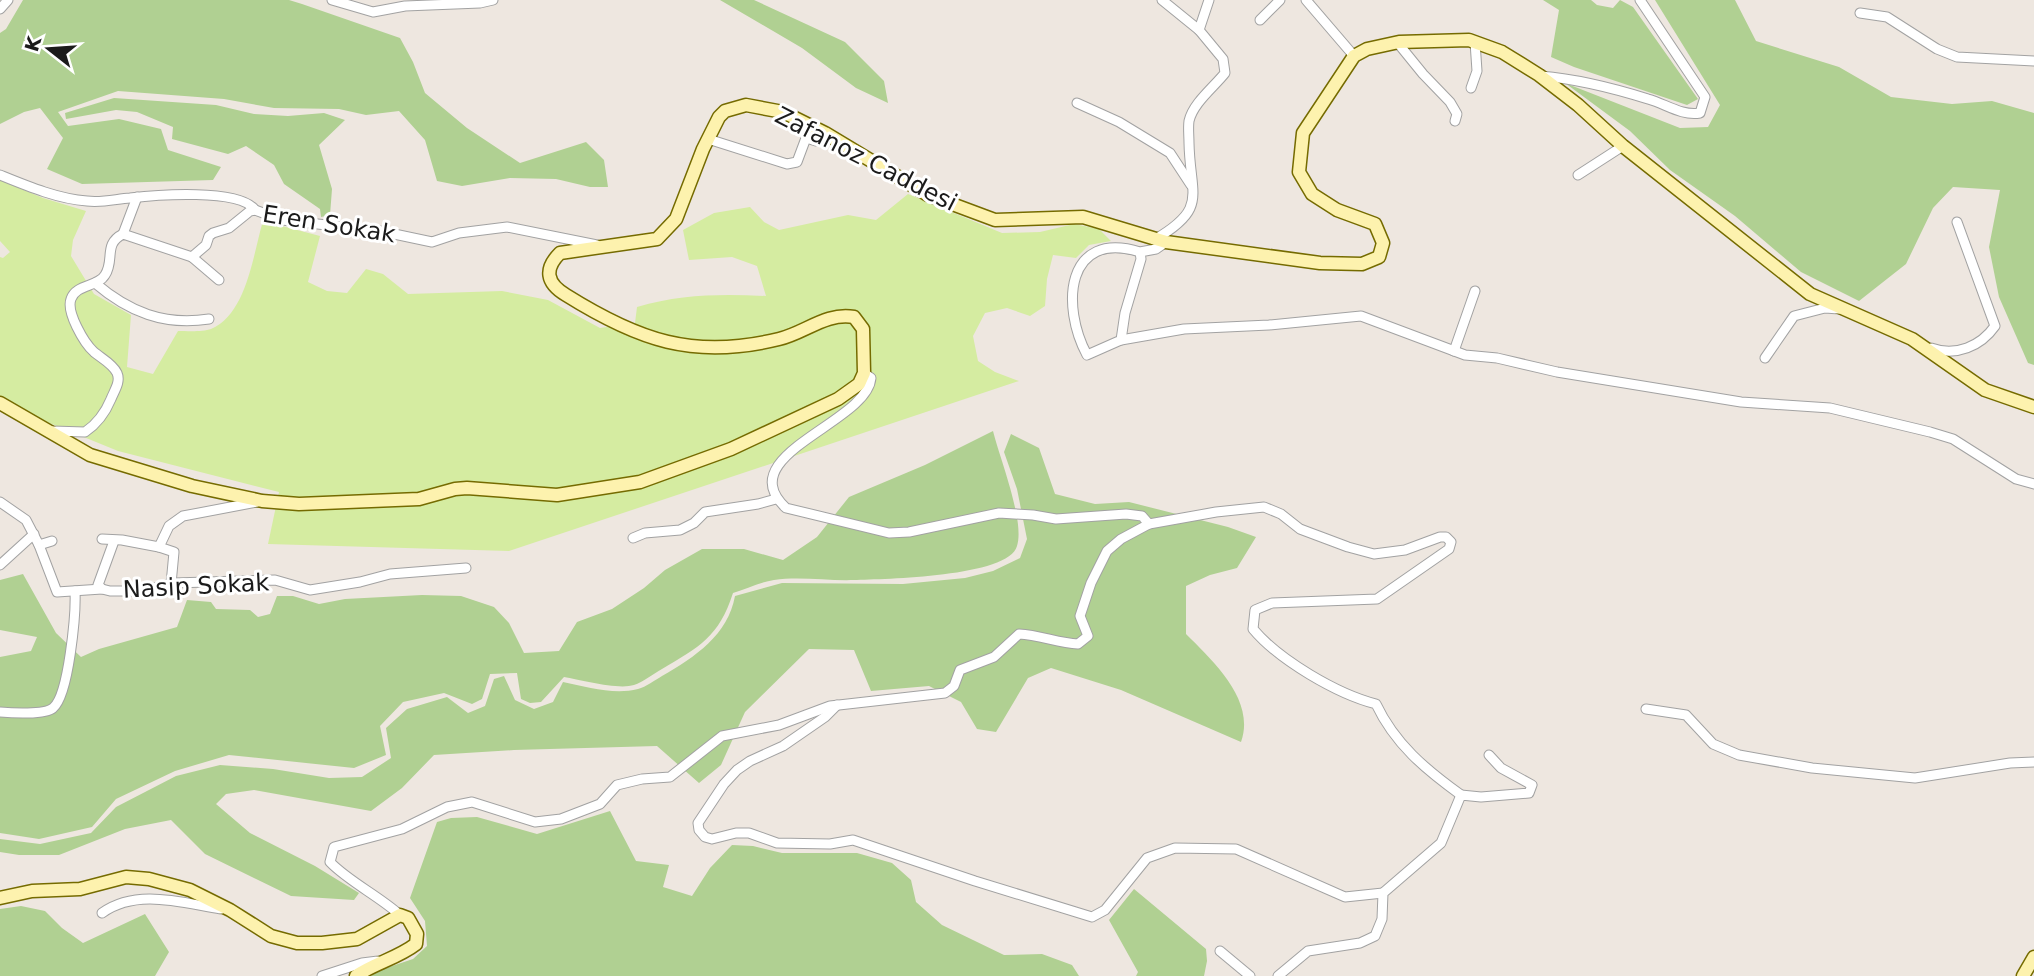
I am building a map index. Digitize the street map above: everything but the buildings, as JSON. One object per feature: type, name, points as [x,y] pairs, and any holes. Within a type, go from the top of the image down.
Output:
[{"type":"street","points":[[0,9],[8,0]]},
{"type":"street","points":[[332,0],[373,12],[405,6],[480,3],[493,0]]},
{"type":"street","points":[[1162,0],[1199,30],[1223,60],[1225,74],[1194,108],[1189,122],[1194,202],[1189,214],[1160,241],[1156,249],[1140,252],[1122,246],[1103,249],[1088,254],[1078,269],[1073,288],[1074,320],[1087,355],[1121,340],[1184,329],[1269,325],[1361,316],[1465,355],[1497,358],[1557,372],[1741,402],[1830,408],[1952,439],[2016,479],[2034,484]]},
{"type":"street","points":[[1199,30],[1209,0]]},
{"type":"street","points":[[1260,20],[1280,0]]},
{"type":"street","points":[[1306,0],[1354,56],[1367,49],[1396,42],[1469,40],[1503,52],[1578,105],[1623,146],[1810,294],[1940,352],[1977,346],[1995,326],[1956,222]]},
{"type":"street","points":[[1539,75],[1567,78],[1615,90],[1689,115],[1700,113],[1705,97],[1640,0]]},
{"type":"street","points":[[1860,13],[1887,17],[1937,49],[1957,57],[2034,61]]},
{"type":"street","points":[[1396,42],[1450,102],[1457,114],[1455,121]]},
{"type":"street","points":[[1471,88],[1477,71],[1475,42]]},
{"type":"street","name":"Zafanoz Caddesi","points":[[864,373],[863,329],[854,317],[834,316],[779,339],[715,348],[659,342],[600,316],[556,289],[550,274],[550,265],[561,253],[657,239],[663,235],[676,219],[719,117],[725,111],[746,105],[783,112],[825,133],[928,195],[995,220],[1083,217],[1160,241],[1320,263],[1362,264],[1379,257],[1383,243],[1375,224],[1337,210],[1312,194],[1299,172],[1303,133],[1354,56]]},
{"type":"street","points":[[1077,103],[1119,122],[1170,153],[1192,187]]},
{"type":"street","points":[[708,139],[787,164],[797,162],[806,138],[816,141],[825,133]]},
{"type":"street","points":[[1577,175],[1623,146]]},
{"type":"street","points":[[0,175],[85,201],[207,195],[238,200],[253,206],[255,210]]},
{"type":"street","points":[[124,234],[137,197]]},
{"type":"street","name":"Eren Sokak","points":[[192,257],[206,246],[213,233],[229,228],[255,210],[282,220],[380,231],[432,242],[459,233],[507,227],[598,246]]},
{"type":"street","points":[[43,429],[85,432],[107,409],[118,383],[115,370],[91,349],[83,338],[70,308],[71,299],[76,292],[101,280],[107,273],[115,238],[124,234],[192,257],[219,280]]},
{"type":"street","points":[[1121,340],[1125,313],[1141,259],[1140,252]]},
{"type":"street","points":[[95,283],[127,306],[173,322],[187,323],[209,319]]},
{"type":"street","points":[[1454,351],[1475,291]]},
{"type":"street","points":[[1765,358],[1794,316],[1825,308],[1844,309]]},
{"type":"street","points":[[1919,344],[1985,390],[2034,407]]},
{"type":"street","points":[[0,403],[90,455],[192,486],[262,501],[299,504],[427,499],[455,489],[467,488],[557,495],[640,482],[731,449],[838,399],[859,384],[864,373],[870,378],[870,384],[858,400],[793,451],[775,469],[771,482],[776,499],[793,512],[889,533],[909,532],[999,513],[1056,519],[1126,514],[1142,516],[1149,524]]},
{"type":"street","points":[[633,538],[645,533],[680,530],[694,523],[705,512],[776,499]]},
{"type":"street","points":[[159,547],[169,526],[183,516],[262,501]]},
{"type":"street","points":[[1,504],[26,520],[57,592],[102,589]]},
{"type":"street","points":[[356,976],[366,968],[402,955],[416,944],[417,934],[408,918],[337,869],[331,862],[334,847],[402,829],[447,807],[472,802],[535,822],[561,819],[600,804],[617,785],[642,779],[670,777],[722,736],[779,726],[810,712],[837,705],[945,694],[954,686],[960,670],[994,657],[1019,634],[1038,635],[1057,643],[1078,644],[1088,636],[1080,616],[1091,583],[1107,551],[1121,539],[1149,524],[1264,507],[1281,514],[1300,529],[1374,554],[1405,550],[1446,537],[1451,542],[1449,549],[1377,599],[1272,603],[1255,610],[1252,618],[1253,629],[1278,652],[1313,675],[1357,699],[1376,704],[1387,727],[1427,771],[1461,795],[1481,797],[1529,793],[1532,785],[1501,768],[1489,755]]},
{"type":"street","points":[[0,565],[34,534]]},
{"type":"street","points":[[102,539],[122,540],[174,552],[171,584]]},
{"type":"street","points":[[39,545],[52,541]]},
{"type":"street","name":"Nasip Sokak","points":[[114,541],[100,577],[98,585],[102,589],[142,591],[171,584],[275,580],[310,590],[390,574],[466,568]]},
{"type":"street","points":[[0,712],[47,712],[56,706],[62,693],[75,623],[75,591]]},
{"type":"street","points":[[837,705],[825,717],[783,746],[737,770],[724,784],[698,824],[705,837],[712,839],[749,833],[777,843],[830,844],[853,839],[1092,917],[1105,910],[1147,858],[1175,848],[1236,849],[1345,897],[1383,892],[1441,843],[1461,795]]},
{"type":"street","points":[[1646,709],[1686,715],[1713,744],[1739,755],[1812,768],[1915,778],[2010,763],[2034,762]]},
{"type":"street","points":[[0,898],[32,891],[80,889],[126,877],[149,879],[190,890],[230,910],[271,936],[297,943],[357,939],[400,915]]},
{"type":"street","points":[[1278,976],[1308,951],[1360,943],[1375,936],[1382,919],[1383,892]]},
{"type":"street","points":[[102,913],[127,900],[155,899],[230,910]]},
{"type":"street","points":[[1220,951],[1250,976]]},
{"type":"street","points":[[2023,976],[2034,957]]},
{"type":"street","points":[[322,976],[362,963],[390,959]]},
{"type":"green space","points":[[23,0],[289,0],[302,4],[400,38],[425,93],[467,128],[520,163],[586,142],[604,160],[608,187],[590,187],[556,179],[510,178],[462,186],[437,181],[425,140],[399,111],[366,115],[339,109],[274,108],[224,99],[118,91],[58,112],[68,126],[119,119],[161,129],[168,150],[221,167],[213,180],[82,184],[47,169],[63,138],[40,108],[24,112],[0,124],[0,33],[6,29]]},
{"type":"green space","points":[[720,0],[754,0],[845,42],[884,81],[888,103],[856,88],[802,48]]},
{"type":"green space","points":[[1543,0],[1591,0],[1597,5],[1613,8],[1620,0],[1633,7],[1698,99],[1687,105],[1551,57],[1559,10]]},
{"type":"green space","points":[[1655,0],[1735,0],[1756,41],[1839,67],[1891,97],[1952,104],[1992,101],[2034,113],[2034,365],[2028,363],[1999,297],[1989,247],[2000,190],[1953,187],[1933,208],[1906,264],[1859,301],[1801,272],[1735,216],[1670,170],[1630,131],[1565,83],[1680,128],[1708,127],[1720,105]]},
{"type":"green space","points":[[114,98],[216,105],[254,114],[288,116],[324,113],[345,120],[319,145],[332,189],[330,215],[321,217],[320,209],[284,184],[274,165],[246,146],[228,154],[172,139],[173,127],[137,112],[116,110],[66,119],[65,113]]},
{"type":"green space","points":[[0,180],[43,198],[86,211],[73,240],[71,256],[94,294],[131,315],[127,367],[153,374],[178,331],[211,329],[233,310],[247,282],[263,221],[320,236],[308,282],[327,291],[347,293],[366,269],[383,274],[408,294],[502,291],[548,300],[600,328],[635,323],[637,307],[669,300],[717,295],[766,296],[757,266],[732,257],[689,260],[683,230],[714,213],[750,207],[764,222],[779,230],[848,215],[876,220],[908,194],[1002,233],[1040,232],[1074,224],[1099,229],[1111,241],[1089,245],[1076,258],[1053,255],[1047,279],[1045,306],[1030,316],[1007,308],[985,313],[973,336],[978,361],[995,372],[1019,381],[509,551],[268,544],[279,492],[118,451],[42,420],[0,397],[0,257],[3,258],[10,252],[0,241]]},
{"type":"green space","points":[[993,431],[1015,506],[1019,535],[1017,546],[1009,556],[992,564],[970,570],[917,577],[844,580],[793,578],[764,582],[733,593],[721,620],[706,639],[687,654],[634,685],[609,685],[564,677],[541,702],[530,703],[521,699],[517,673],[490,674],[482,699],[472,704],[444,693],[403,702],[380,726],[386,755],[354,768],[229,755],[175,771],[116,799],[92,827],[39,839],[0,833],[0,657],[31,651],[37,637],[0,630],[0,580],[23,574],[56,633],[81,657],[99,649],[177,627],[187,600],[211,602],[216,609],[250,610],[258,617],[270,614],[277,596],[293,596],[319,604],[345,599],[461,596],[494,607],[509,623],[524,653],[559,651],[577,622],[612,609],[665,570],[702,549],[744,549],[783,560],[817,537],[849,497],[925,465]]},
{"type":"green space","points":[[1011,434],[1039,448],[1055,494],[1095,504],[1129,502],[1228,527],[1256,537],[1237,568],[1210,575],[1186,586],[1186,634],[1219,669],[1237,696],[1243,711],[1241,742],[1121,690],[1051,668],[1028,678],[996,732],[977,729],[961,702],[929,686],[871,691],[854,650],[809,649],[745,712],[721,765],[699,783],[657,746],[514,750],[434,755],[402,788],[371,811],[254,790],[226,794],[216,804],[250,833],[315,866],[359,893],[354,900],[291,896],[205,854],[171,820],[125,829],[59,855],[0,852],[0,839],[40,844],[91,833],[116,807],[176,776],[220,765],[273,769],[329,778],[362,777],[391,758],[386,728],[407,709],[447,697],[468,713],[485,706],[494,679],[504,676],[515,700],[534,709],[553,702],[563,682],[610,691],[641,688],[698,653],[718,633],[731,610],[735,596],[782,583],[903,584],[965,578],[993,571],[1020,558],[1027,539],[1017,489],[1004,452]]},
{"type":"green space","points":[[610,811],[636,861],[669,865],[663,887],[692,896],[710,868],[732,845],[753,846],[782,853],[857,853],[892,863],[911,880],[916,902],[942,925],[1004,955],[1042,954],[1072,965],[1079,976],[371,976],[377,971],[413,959],[427,946],[425,921],[410,898],[437,822],[451,818],[477,817],[537,834]]},
{"type":"green space","points":[[1134,889],[1206,949],[1204,976],[1136,976],[1138,972],[1109,920]]},
{"type":"green space","points":[[21,906],[45,911],[83,943],[145,914],[169,952],[155,976],[0,976],[0,909]]}]
